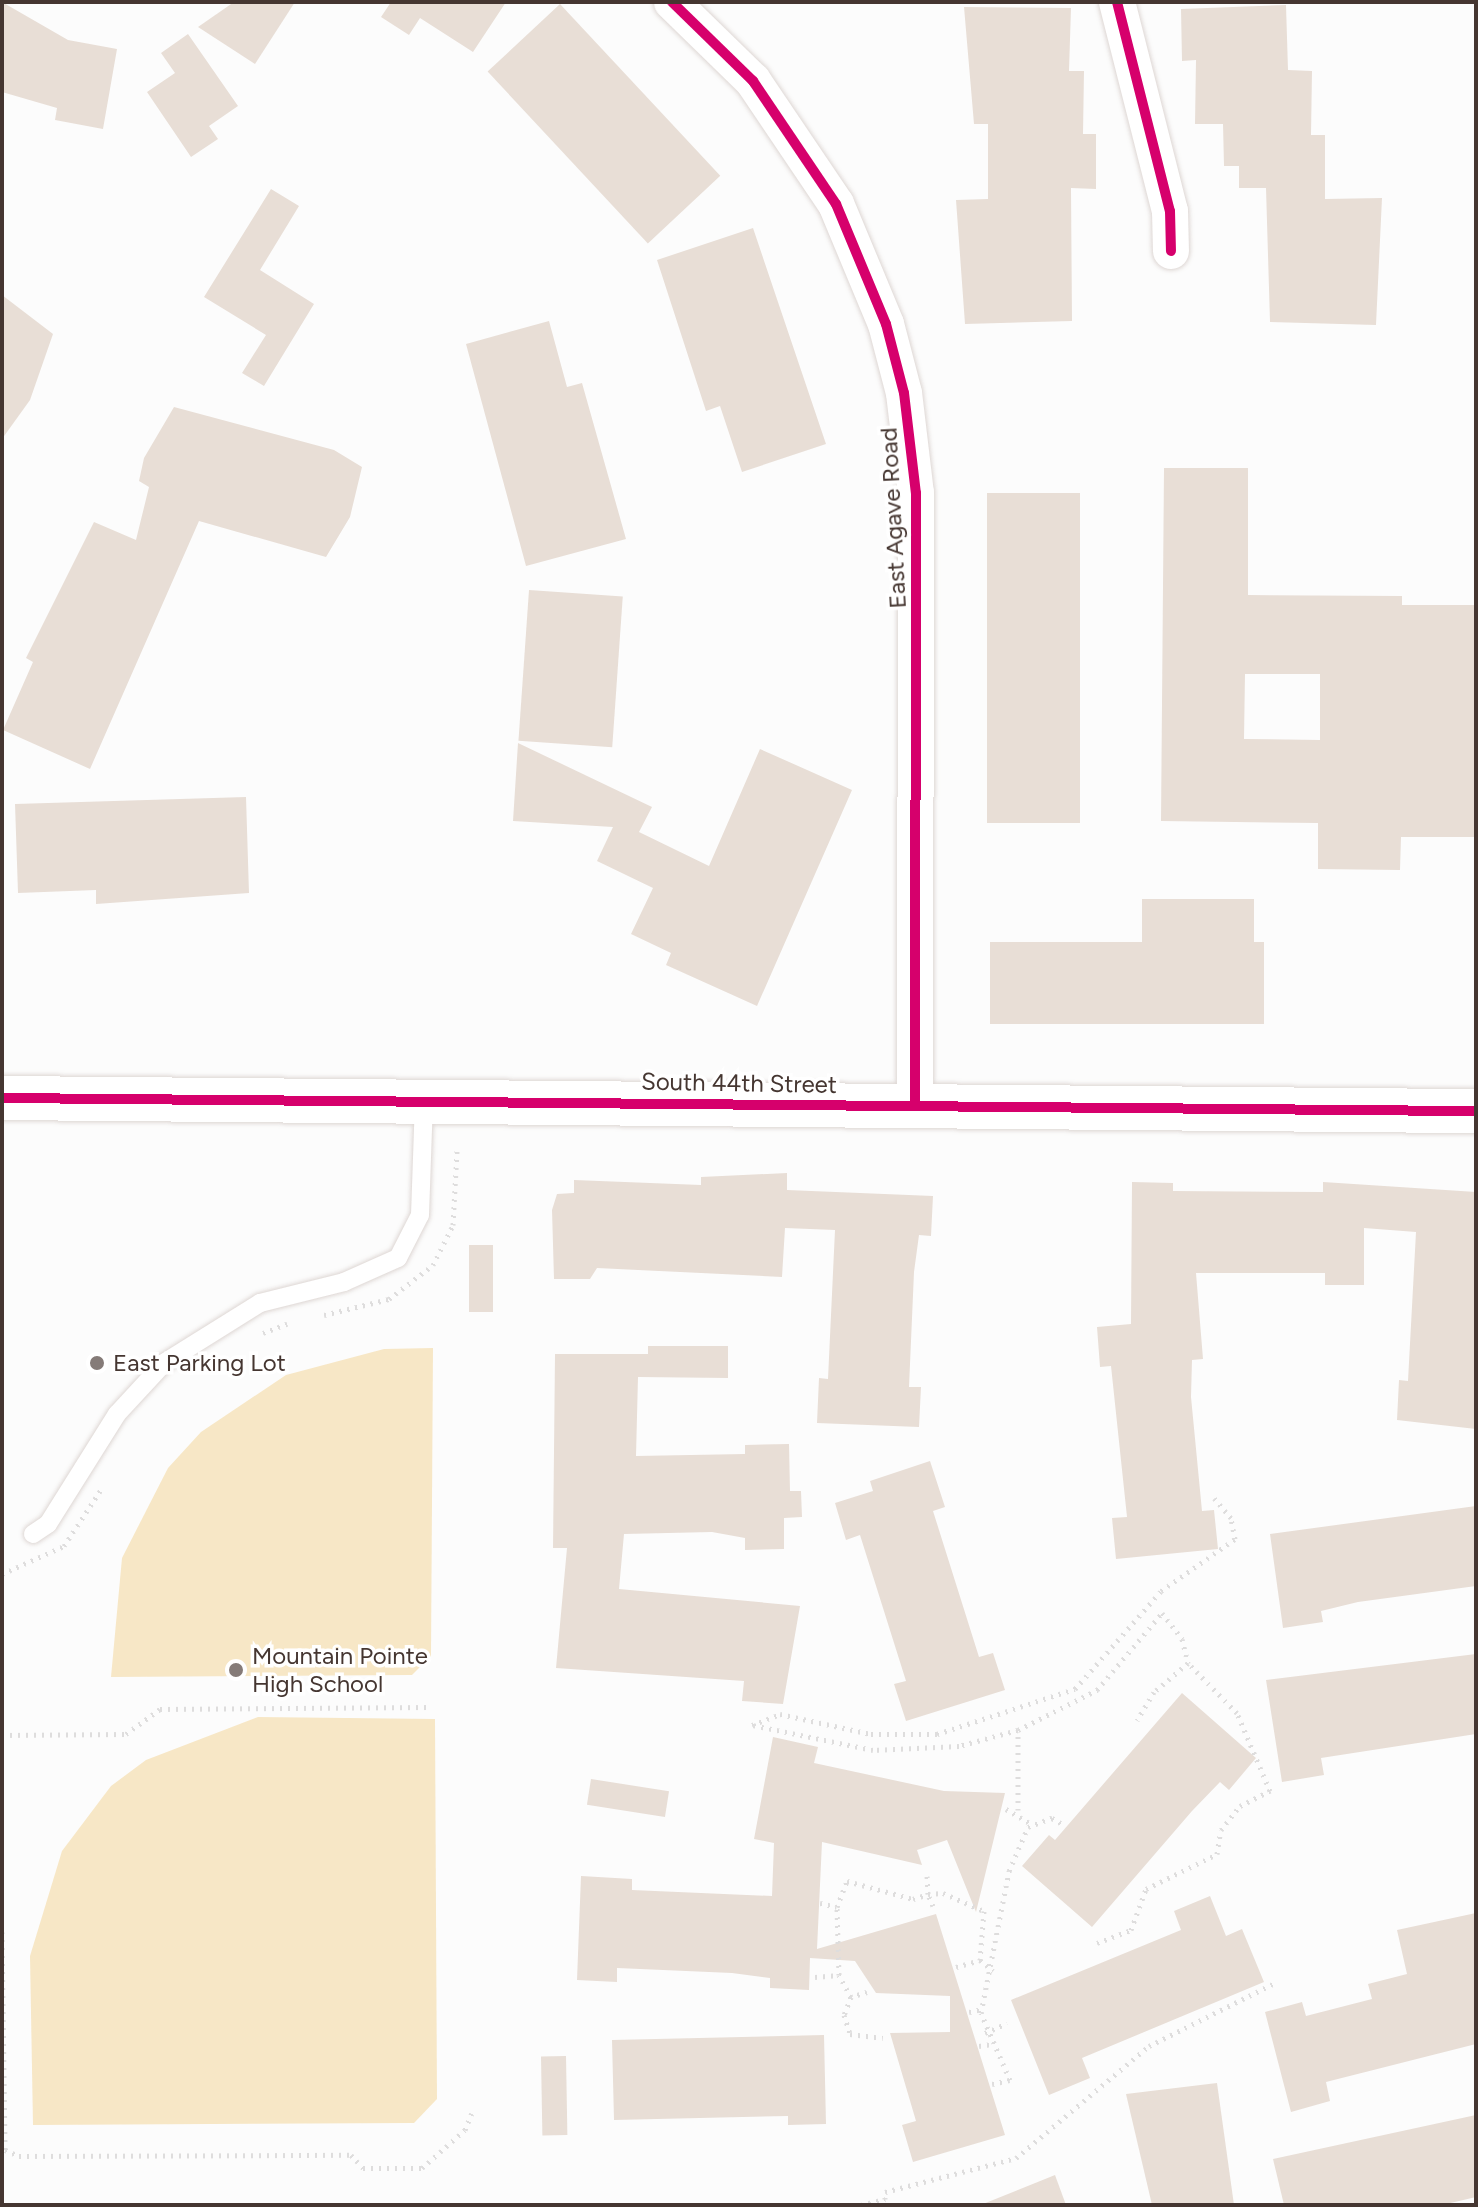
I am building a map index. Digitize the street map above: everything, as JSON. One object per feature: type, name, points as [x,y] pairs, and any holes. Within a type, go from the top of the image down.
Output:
[{"type":"street","name":"East Agave Road","points":[[672,2],[753,81],[836,204],[886,324],[904,393],[916,493],[915,1106]]},
{"type":"street","points":[[1117,2],[1170,211],[1171,251]]},
{"type":"street","name":"South 44th Street","points":[[2,1098],[424,1099],[1476,1111]]},
{"type":"lane","points":[[33,1534],[48,1524],[117,1414],[164,1363],[268,1300],[344,1282],[398,1258],[420,1215],[424,1099]]},
{"type":"path","points":[[307,1318],[389,1299],[433,1265],[453,1225],[457,1150]]},
{"type":"path","points":[[255,1336],[293,1322]]},
{"type":"path","points":[[2,1574],[32,1566],[71,1540],[108,1475]]},
{"type":"path","points":[[1097,1943],[1131,1930],[1146,1889],[1217,1854],[1221,1830],[1240,1806],[1270,1791],[1237,1713],[1188,1663],[1182,1639],[1162,1613],[1097,1690],[1018,1730],[959,1746],[873,1750],[752,1725],[780,1714],[871,1734],[937,1734],[1075,1689],[1161,1591],[1235,1539],[1231,1518],[1214,1498]]},
{"type":"path","points":[[1137,1720],[1154,1692],[1188,1663]]},
{"type":"path","points":[[2,1735],[126,1734],[160,1709],[432,1707]]},
{"type":"path","points":[[1018,1730],[1018,1810]]},
{"type":"path","points":[[1006,1809],[1018,1810],[1033,1825]]},
{"type":"path","points":[[992,2084],[1010,2080],[1010,2072],[985,2033],[982,2009],[993,1971],[1009,1871],[1033,1825],[1052,1818],[1062,1824]]},
{"type":"path","points":[[927,1876],[928,1894],[933,1906]]},
{"type":"path","points":[[883,2038],[850,2034],[844,2015],[851,1997],[839,1975],[837,1907],[847,1881],[913,1899],[928,1894],[984,1911],[980,1960]]},
{"type":"path","points":[[820,1903],[837,1907]]},
{"type":"path","points":[[2,1932],[5,2150],[19,2156],[351,2155],[363,2168],[422,2168],[465,2130],[472,2113]]},
{"type":"path","points":[[980,1960],[993,1971]]},
{"type":"path","points":[[956,1967],[980,1960]]},
{"type":"path","points":[[815,1977],[839,1975]]},
{"type":"path","points":[[861,2205],[885,2199],[885,2192],[1016,2158],[1149,2046],[1277,1982]]},
{"type":"path","points":[[851,1997],[867,1992]]},
{"type":"path","points":[[969,2012],[982,2009]]},
{"type":"path","points":[[985,2033],[1007,2023]]},
{"type":"path","points":[[979,2046],[992,2044]]},
{"type":"shaded area","points":[[433,1348],[431,1656],[412,1675],[111,1677],[122,1558],[168,1468],[201,1432],[286,1375],[384,1349]]},
{"type":"shaded area","points":[[258,1717],[435,1719],[437,2099],[414,2123],[33,2125],[30,1956],[62,1851],[111,1786],[146,1760]]},
{"type":"building","points":[[2,2],[68,40],[117,49],[103,129],[55,120],[57,108],[2,92]]},
{"type":"building","points":[[234,2],[295,2],[255,64],[198,27]]},
{"type":"building","points":[[391,2],[506,2],[473,52],[420,18],[409,35],[381,17]]},
{"type":"building","points":[[560,4],[720,176],[648,243],[488,72]]},
{"type":"building","points":[[1286,5],[1288,70],[1312,71],[1311,135],[1325,135],[1325,199],[1382,198],[1376,325],[1270,322],[1266,188],[1239,188],[1239,166],[1224,166],[1223,124],[1195,124],[1196,60],[1182,61],[1181,9]]},
{"type":"building","points":[[964,7],[1071,8],[1069,71],[1084,71],[1083,134],[1096,134],[1096,189],[1071,188],[1072,321],[965,324],[956,200],[988,199],[988,124],[974,124]]},
{"type":"building","points":[[188,34],[238,106],[209,126],[218,139],[191,157],[147,92],[175,73],[161,53]]},
{"type":"building","points":[[271,189],[299,206],[260,270],[314,304],[264,386],[242,373],[266,335],[204,297]]},
{"type":"building","points":[[753,228],[826,444],[742,472],[720,406],[706,411],[657,260]]},
{"type":"building","points":[[2,295],[53,334],[30,400],[2,439]]},
{"type":"building","points":[[549,321],[567,387],[582,383],[626,539],[526,566],[466,344]]},
{"type":"building","points":[[174,407],[334,450],[362,467],[350,517],[326,557],[199,521],[90,769],[3,730],[33,662],[26,658],[94,522],[136,540],[149,487],[139,481],[144,458]]},
{"type":"building","points":[[1164,468],[1248,468],[1248,595],[1402,596],[1402,605],[1476,605],[1476,837],[1401,837],[1400,870],[1318,869],[1318,823],[1161,821]],"holes":[[[1245,674],[1320,674],[1320,740],[1244,739]]]},
{"type":"building","points":[[987,493],[1080,493],[1080,823],[987,823]]},
{"type":"building","points":[[529,590],[623,597],[612,747],[518,741]]},
{"type":"building","points":[[518,743],[652,807],[639,832],[709,866],[760,749],[852,790],[757,1006],[666,965],[671,953],[631,934],[653,888],[597,861],[613,827],[513,821]]},
{"type":"building","points":[[246,797],[249,893],[96,904],[96,890],[18,893],[15,804]]},
{"type":"building","points":[[1142,899],[1254,899],[1254,942],[1264,942],[1264,1024],[990,1024],[990,942],[1142,942]]},
{"type":"building","points":[[787,1173],[787,1190],[933,1196],[931,1236],[919,1235],[914,1272],[909,1387],[921,1387],[919,1427],[817,1423],[819,1378],[828,1379],[835,1230],[785,1228],[782,1277],[597,1268],[590,1279],[554,1279],[552,1210],[557,1194],[574,1193],[574,1180],[701,1185],[701,1177]]},
{"type":"building","points":[[1132,1182],[1173,1183],[1173,1191],[1323,1192],[1323,1182],[1476,1192],[1476,1429],[1397,1420],[1399,1380],[1408,1381],[1416,1232],[1364,1228],[1364,1285],[1325,1285],[1325,1273],[1196,1273],[1203,1359],[1192,1360],[1191,1397],[1202,1511],[1214,1510],[1218,1549],[1116,1559],[1112,1518],[1127,1517],[1111,1366],[1100,1367],[1097,1327],[1131,1324]]},
{"type":"building","points":[[469,1245],[493,1245],[493,1312],[469,1312]]},
{"type":"building","points":[[648,1346],[728,1346],[728,1378],[638,1377],[636,1456],[745,1454],[745,1445],[789,1444],[790,1491],[801,1491],[802,1517],[784,1518],[784,1549],[745,1550],[745,1538],[712,1532],[624,1534],[619,1589],[800,1606],[783,1704],[742,1701],[744,1681],[556,1668],[567,1548],[553,1548],[555,1354],[648,1354]]},
{"type":"building","points":[[930,1461],[945,1507],[933,1511],[979,1657],[993,1653],[1005,1690],[906,1721],[894,1684],[906,1681],[860,1535],[846,1540],[835,1503],[873,1491],[870,1481]]},
{"type":"building","points":[[1476,1506],[1476,1586],[1358,1602],[1321,1611],[1323,1622],[1283,1628],[1270,1534]]},
{"type":"building","points":[[1476,1654],[1476,1734],[1321,1758],[1324,1775],[1282,1782],[1266,1680]]},
{"type":"building","points":[[1182,1693],[1256,1758],[1229,1790],[1220,1782],[1092,1927],[1022,1866],[1049,1835],[1055,1840]]},
{"type":"building","points":[[773,1737],[818,1747],[814,1763],[944,1791],[1005,1793],[976,1912],[947,1840],[917,1850],[922,1865],[822,1842],[817,1949],[936,1914],[1005,2135],[913,2162],[902,2125],[916,2121],[890,2033],[950,2032],[950,1996],[876,1993],[855,1961],[810,1958],[809,1990],[770,1988],[770,1978],[732,1973],[617,1968],[617,1982],[577,1980],[581,1876],[632,1879],[632,1890],[772,1896],[774,1843],[754,1839]]},
{"type":"building","points":[[591,1779],[669,1791],[665,1817],[587,1805]]},
{"type":"building","points":[[1210,1896],[1226,1936],[1242,1929],[1264,1982],[1082,2058],[1090,2078],[1049,2095],[1011,2000],[1181,1930],[1174,1911]]},
{"type":"building","points":[[1476,1913],[1476,2044],[1326,2082],[1330,2101],[1291,2112],[1265,2012],[1302,2002],[1306,2016],[1372,1999],[1368,1984],[1407,1974],[1397,1930]]},
{"type":"building","points":[[824,2035],[826,2124],[788,2125],[788,2116],[614,2120],[612,2040]]},
{"type":"building","points":[[541,2056],[566,2056],[567,2135],[542,2135]]},
{"type":"building","points":[[1217,2083],[1234,2205],[1152,2205],[1126,2094]]},
{"type":"building","points":[[1476,2115],[1476,2197],[1442,2205],[1284,2205],[1273,2159]]},
{"type":"building","points":[[1055,2175],[1066,2205],[983,2205],[983,2204]]},
{"type":"cycle path","points":[[672,2],[753,81],[836,204],[886,324],[904,393],[916,493],[915,1106]]},
{"type":"cycle path","points":[[1117,2],[1170,211],[1171,251]]},
{"type":"cycle path","points":[[2,1098],[1476,1111]]},
{"type":"place","name":"East Parking Lot","points":[[97,1363]]},
{"type":"place","name":"Mountain Pointe High School","points":[[236,1670]]}]
